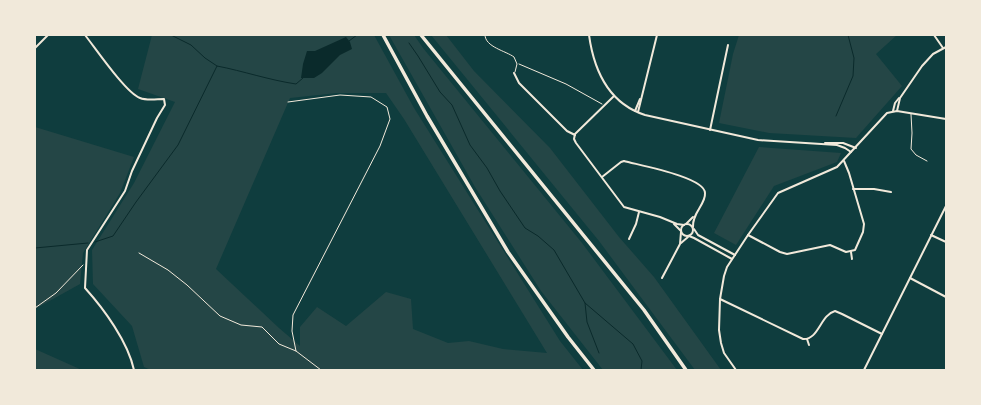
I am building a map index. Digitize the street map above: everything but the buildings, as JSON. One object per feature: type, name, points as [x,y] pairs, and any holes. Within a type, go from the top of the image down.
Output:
[{"type":"highway","points":[[383,35],[427,116],[508,252],[568,337],[594,370]]},
{"type":"highway","points":[[421,35],[644,310],[686,370]]},
{"type":"street","points":[[35,48],[48,35]]},
{"type":"street","points":[[85,35],[121,81],[136,97],[141,99],[164,100],[165,105],[157,118],[132,171],[125,191],[87,250],[85,288],[100,304],[112,322],[128,353],[134,370]]},
{"type":"street","points":[[589,35],[598,71],[604,84],[625,106],[636,112],[710,130],[769,142],[841,142],[856,148]]},
{"type":"street","points":[[636,112],[658,35]]},
{"type":"street","points":[[934,35],[943,48]]},
{"type":"street","points":[[710,130],[728,45]]},
{"type":"street","points":[[892,111],[896,101],[925,62],[933,54],[946,47]]},
{"type":"street","points":[[514,73],[517,80],[524,88],[566,131],[575,135]]},
{"type":"street","points":[[897,111],[899,99],[902,94]]},
{"type":"street","points":[[575,135],[614,96]]},
{"type":"street","points":[[736,370],[726,356],[721,343],[718,322],[725,273],[732,259],[748,235],[778,194],[799,183],[833,170],[844,161],[884,115],[892,111],[946,119]]},
{"type":"street","points":[[575,135],[576,143],[621,205],[626,209],[656,216],[678,225],[690,224],[698,235],[735,255]]},
{"type":"street","points":[[816,143],[841,146],[851,152]]},
{"type":"street","points":[[602,177],[624,161],[674,173],[700,185],[705,190],[704,197],[695,215],[693,233],[680,244],[662,278]]},
{"type":"street","points":[[748,235],[780,252],[793,255],[830,245],[845,252],[850,252],[856,248],[865,225],[844,161]]},
{"type":"street","points":[[853,189],[874,189],[891,192]]},
{"type":"street","points":[[864,370],[946,206]]},
{"type":"street","points":[[629,238],[636,224],[639,212]]},
{"type":"street","points":[[680,244],[682,228],[695,215]]},
{"type":"street","points":[[670,221],[684,235],[694,238],[732,259]]},
{"type":"street","points":[[931,235],[946,242]]},
{"type":"street","points":[[850,252],[852,259]]},
{"type":"street","points":[[910,278],[946,297]]},
{"type":"street","points":[[720,300],[799,338],[807,339],[812,336],[828,315],[835,311],[882,334]]},
{"type":"street","points":[[807,339],[809,345]]},
{"type":"lane","points":[[485,35],[485,40],[487,43],[516,59],[517,64],[514,73]]},
{"type":"lane","points":[[911,113],[911,149],[916,154],[928,161]]},
{"type":"path","points":[[517,64],[557,80],[604,105]]},
{"type":"path","points":[[288,102],[340,95],[371,97],[387,107],[390,119],[380,146],[293,315],[292,331],[296,351]]},
{"type":"path","points":[[139,253],[168,270],[187,284],[220,316],[241,324],[262,327],[280,344],[296,351],[322,370]]},
{"type":"path","points":[[35,308],[56,293],[86,262]]},
{"type":"shaded area","points":[[152,35],[374,35],[414,108],[560,341],[583,370],[151,370],[144,367],[132,326],[93,284],[92,250],[134,183],[175,102],[138,89]],"holes":[[[337,93],[386,93],[404,119],[547,353],[503,349],[469,341],[448,343],[413,329],[411,299],[386,292],[346,326],[317,307],[300,327],[300,346],[216,269],[290,98]]]},
{"type":"shaded area","points":[[389,35],[414,35],[582,243],[677,370],[603,370],[541,291],[475,187]]},
{"type":"shaded area","points":[[431,35],[446,35],[474,71],[550,148],[619,237],[654,277],[721,370],[695,370],[599,241]]},
{"type":"shaded area","points":[[739,35],[897,35],[876,54],[902,86],[856,138],[769,133],[719,123],[733,54]]},
{"type":"shaded area","points":[[346,37],[350,42],[352,49],[340,55],[322,73],[314,78],[301,78],[307,51],[315,51]]},
{"type":"shaded area","points":[[35,127],[134,157],[120,193],[83,253],[80,284],[35,309]]},
{"type":"shaded area","points":[[759,147],[841,153],[837,162],[774,186],[736,245],[714,233]]},
{"type":"shaded area","points":[[35,349],[82,370],[35,370]]},
{"type":"waterway","points":[[171,35],[191,45],[205,58],[217,66]]},
{"type":"waterway","points":[[349,41],[357,35]]},
{"type":"waterway","points":[[836,116],[853,76],[854,58],[848,35]]},
{"type":"waterway","points":[[409,43],[440,92],[452,105],[470,145],[487,168],[500,191],[525,228],[538,236],[554,250],[585,303],[587,322],[599,353]]},
{"type":"waterway","points":[[95,242],[113,236],[178,145],[217,66],[296,84],[303,78]]},
{"type":"waterway","points":[[35,248],[88,243]]},
{"type":"waterway","points":[[585,303],[633,344],[642,361],[641,370]]}]
